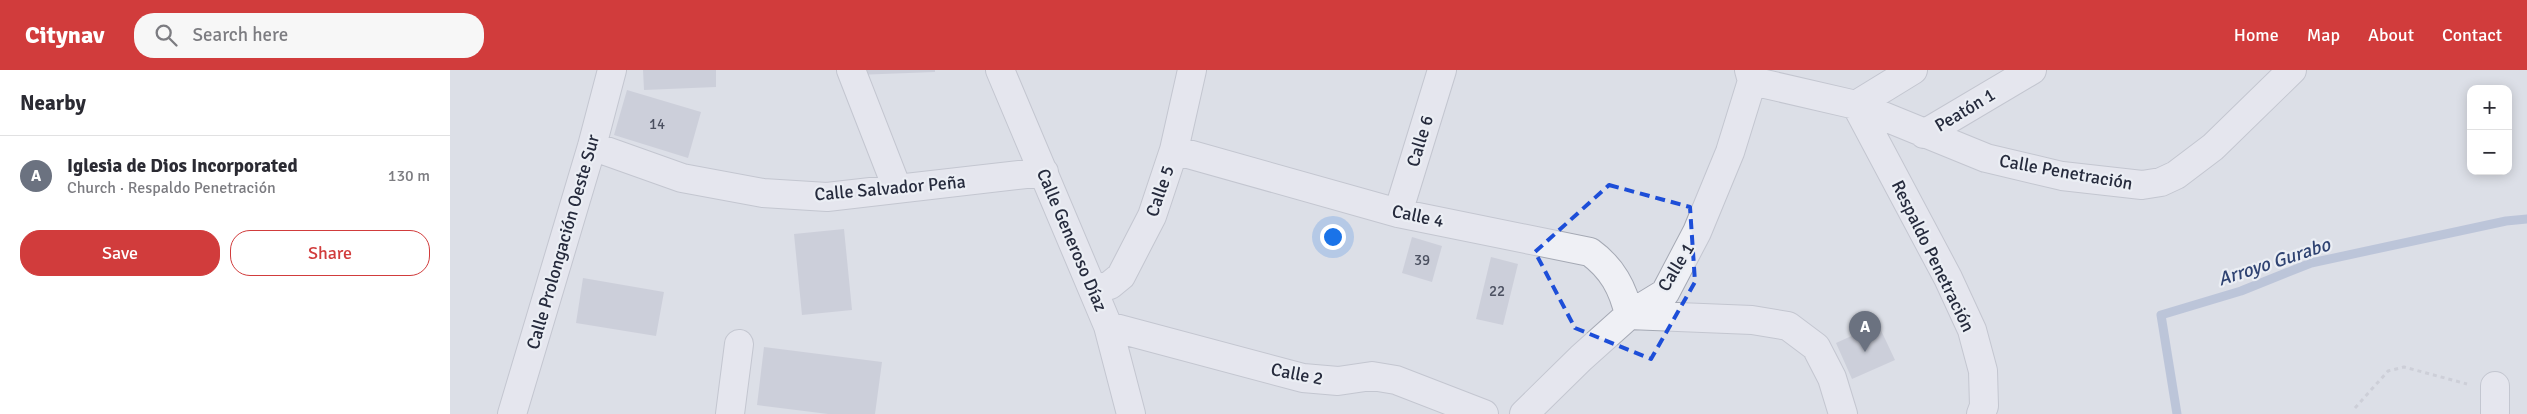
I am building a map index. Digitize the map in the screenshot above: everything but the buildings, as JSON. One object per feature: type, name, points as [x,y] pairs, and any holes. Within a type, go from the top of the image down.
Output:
[{"type":"street","name":"Calle Prolongación Oeste Sur","points":[[512,414],[592,146],[612,70]]},
{"type":"street","points":[[851,70],[897,188]]},
{"type":"street","name":"Calle Generoso Díaz","points":[[1000,70],[1108,326],[1131,414]]},
{"type":"street","name":"Calle 5","points":[[1094,290],[1110,285],[1121,276],[1152,216],[1174,150],[1192,70]]},
{"type":"street","name":"Calle 6","points":[[1398,213],[1442,70]]},
{"type":"street","points":[[1856,105],[1912,70]]},
{"type":"street","name":"Peatón 1","points":[[1924,134],[2032,70]]},
{"type":"street","name":"Calle Penetración","points":[[1750,76],[1856,105],[1986,158],[2062,176],[2142,186],[2161,182],[2176,175],[2213,147],[2292,70]]},
{"type":"street","name":"Calle 1","points":[[1524,414],[1581,358],[1629,315],[1665,292],[1692,241],[1730,152],[1750,76]]},
{"type":"street","name":"Respaldo Penetración","points":[[1856,105],[1948,278],[1972,330],[1983,371],[1984,406],[1981,414]]},
{"type":"street","name":"Calle Salvador Peña","points":[[592,146],[682,178],[764,193],[827,196],[1044,172]]},
{"type":"street","name":"Calle 4","points":[[1174,150],[1398,213],[1590,252],[1605,263],[1617,281],[1625,298],[1629,315]]},
{"type":"street","points":[[1629,315],[1752,320],[1788,326],[1816,347],[1832,378],[1843,414]]},
{"type":"street","name":"Calle 2","points":[[1108,326],[1303,378],[1338,381],[1372,376],[1396,380],[1484,414]]},
{"type":"street","points":[[730,414],[739,344]]},
{"type":"street","points":[[2495,386],[2495,414]]},
{"type":"path","points":[[2355,408],[2388,371],[2395,368],[2404,368],[2480,387],[2495,386]]},
{"type":"highlighted area","points":[[1609,185],[1690,207],[1695,282],[1651,359],[1575,328],[1535,252]]},
{"type":"waterway","name":"Arroyo Gurabo","points":[[2177,414],[2161,315],[2241,291],[2311,263],[2506,221],[2527,219]]},
{"type":"place","name":"Iglesia de Dios Incorporated","points":[[1865,352]]}]
